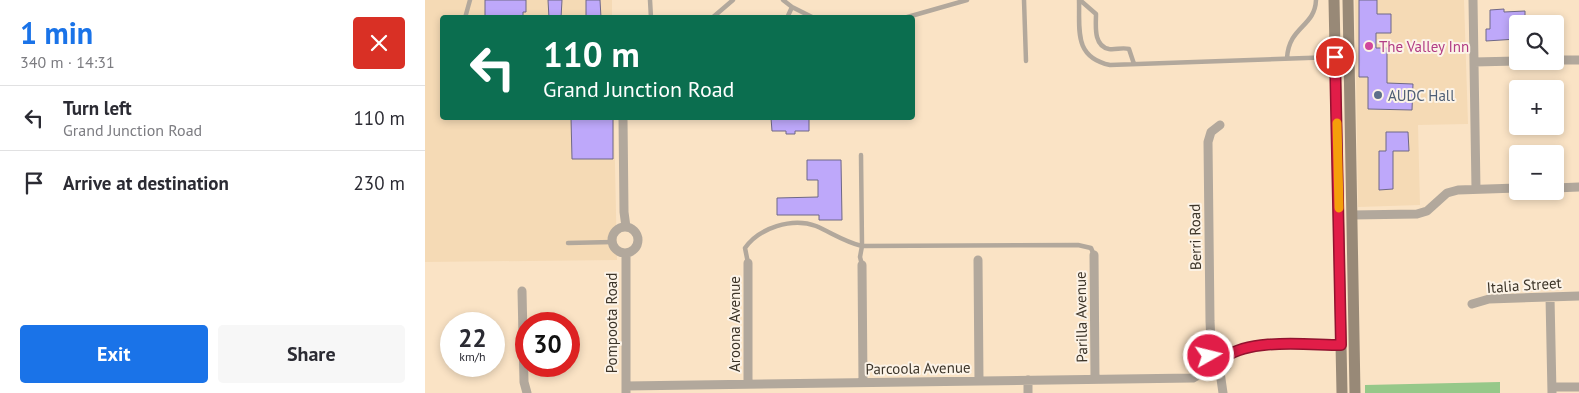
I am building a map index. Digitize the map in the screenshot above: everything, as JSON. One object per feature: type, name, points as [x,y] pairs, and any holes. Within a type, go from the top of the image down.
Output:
[{"type":"main road","points":[[1334,0],[1342,393]]},
{"type":"main road","points":[[1348,0],[1355,393]]},
{"type":"main road","points":[[1335,57],[1349,58]]},
{"type":"main road","points":[[1339,215],[1351,215]]},
{"type":"main road","points":[[1341,345],[1354,345]]},
{"type":"street","points":[[1473,0],[1476,188]]},
{"type":"street","points":[[1564,60],[1579,60]]},
{"type":"street","points":[[1474,62],[1509,61]]},
{"type":"street","points":[[623,120],[624,212],[626,227]]},
{"type":"street","name":"Berri Road","points":[[1220,125],[1211,132],[1208,142],[1211,341],[1221,355]]},
{"type":"street","points":[[1564,188],[1579,187]]},
{"type":"street","points":[[1351,215],[1417,214],[1427,211],[1447,193],[1476,188],[1509,188]]},
{"type":"street","points":[[626,227],[634,231],[638,241],[634,249],[626,253],[616,248],[613,242],[617,230],[626,227]]},
{"type":"street","name":"Pompoota Road","points":[[626,253],[626,389]]},
{"type":"street","name":"Parilla Avenue","points":[[1094,255],[1095,379]]},
{"type":"street","points":[[978,260],[979,381]]},
{"type":"street","name":"Aroona Avenue","points":[[747,264],[748,384]]},
{"type":"street","points":[[861,265],[863,382]]},
{"type":"street","points":[[523,291],[524,382],[527,393]]},
{"type":"street","name":"Italia Street","points":[[1472,304],[1489,299],[1579,296]]},
{"type":"street","points":[[1550,297],[1552,390],[1579,387]]},
{"type":"street","points":[[1221,355],[1227,364],[1220,372],[1213,372],[1209,368],[1207,360],[1237,349],[1255,346],[1341,345]]},
{"type":"street","name":"Parcoola Avenue","points":[[626,389],[748,384],[1193,378],[1209,368]]},
{"type":"street","points":[[1220,372],[1223,393]]},
{"type":"street","points":[[1028,380],[1028,393]]},
{"type":"street","points":[[811,383],[811,393]]},
{"type":"lane","points":[[466,15],[470,0]]},
{"type":"lane","points":[[650,0],[651,15]]},
{"type":"lane","points":[[716,15],[733,0]]},
{"type":"lane","points":[[783,0],[808,15]]},
{"type":"lane","points":[[914,15],[967,0]]},
{"type":"lane","points":[[1024,0],[1026,62]]},
{"type":"lane","points":[[1079,0],[1081,43],[1085,52],[1101,63],[1134,64],[1335,57]]},
{"type":"lane","points":[[1079,0],[1096,14],[1096,35],[1099,41],[1108,49],[1129,49],[1134,64]]},
{"type":"lane","points":[[1287,58],[1292,37],[1311,18],[1315,11],[1315,0]]},
{"type":"lane","points":[[788,15],[792,7]]},
{"type":"lane","points":[[861,155],[861,265]]},
{"type":"lane","points":[[747,264],[745,248],[748,244],[764,231],[786,224],[816,226],[845,242],[862,246],[1078,245],[1091,248],[1094,255]]},
{"type":"lane","points":[[568,243],[613,242]]},
{"type":"shaded area","points":[[425,0],[612,0],[612,15],[440,15],[440,120],[614,120],[617,260],[425,262]]},
{"type":"shaded area","points":[[1355,0],[1464,0],[1468,124],[1418,125],[1420,205],[1358,207]]},
{"type":"green space","points":[[1500,382],[1500,393],[1365,393],[1365,385]]},
{"type":"building","points":[[485,0],[526,0],[526,12],[523,12],[523,15],[485,15]]},
{"type":"building","points":[[548,0],[562,0],[561,15],[549,15]]},
{"type":"building","points":[[586,0],[600,0],[601,15],[586,15]]},
{"type":"building","points":[[1359,0],[1377,0],[1377,14],[1391,14],[1391,33],[1376,33],[1376,48],[1387,48],[1387,83],[1413,84],[1412,110],[1368,109],[1368,77],[1359,77]]},
{"type":"building","points":[[1504,9],[1504,12],[1525,11],[1525,15],[1509,15],[1509,40],[1486,41],[1486,29],[1490,29],[1490,10]]},
{"type":"building","points":[[571,120],[613,120],[613,159],[572,159]]},
{"type":"building","points":[[771,120],[809,120],[809,131],[795,131],[795,134],[786,134],[786,131],[772,131]]},
{"type":"building","points":[[1386,132],[1408,132],[1409,151],[1393,151],[1393,189],[1379,190],[1379,151],[1386,151]]},
{"type":"building","points":[[807,160],[841,160],[842,220],[819,220],[819,215],[777,215],[777,198],[818,197],[818,180],[807,180]]},
{"type":"slow traffic","points":[[1337,123],[1339,208]]},
{"type":"place","name":"The Valley Inn","points":[[1369,46]]},
{"type":"place","name":"AUDC Hall","points":[[1378,95]]},
{"type":"route","points":[[1209,356],[1220,353],[1225,357],[1237,349],[1255,346],[1341,345],[1335,57]]}]
